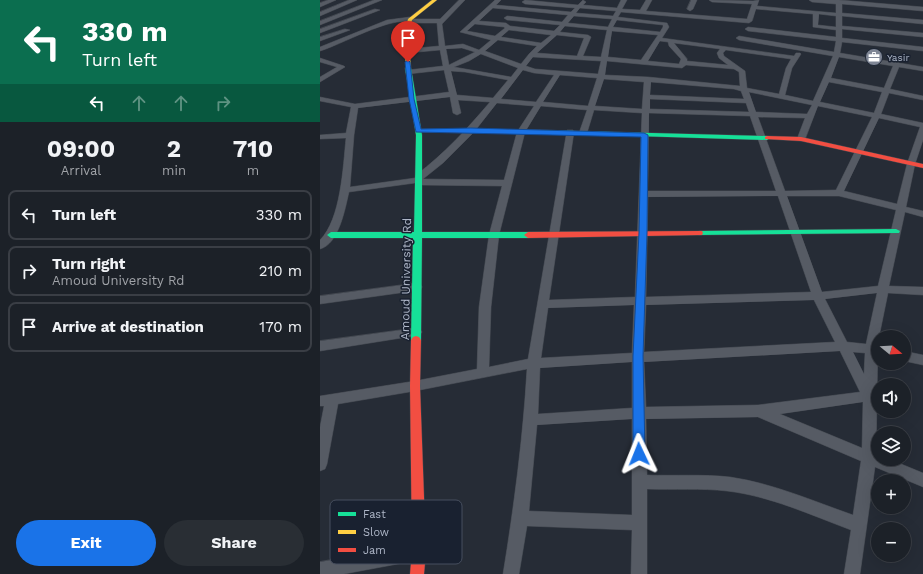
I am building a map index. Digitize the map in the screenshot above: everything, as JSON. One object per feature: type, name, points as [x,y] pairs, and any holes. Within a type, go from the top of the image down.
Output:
[{"type":"street","points":[[320,5],[333,0]]},
{"type":"street","points":[[320,14],[354,0]]},
{"type":"street","points":[[320,23],[367,2],[379,0]]},
{"type":"street","points":[[408,19],[435,0]]},
{"type":"street","points":[[457,113],[439,27],[440,21],[462,0]]},
{"type":"street","points":[[498,0],[463,32],[542,44]]},
{"type":"street","points":[[419,180],[471,130],[531,55],[555,34],[573,14],[580,3],[587,0]]},
{"type":"street","points":[[694,0],[688,9],[697,10],[694,16]]},
{"type":"street","points":[[712,0],[755,3],[816,13],[922,22],[923,48],[748,29]]},
{"type":"street","points":[[812,0],[923,9]]},
{"type":"street","points":[[501,24],[526,1],[580,3],[618,10],[750,21],[755,3]]},
{"type":"street","points":[[320,31],[379,11],[371,7],[367,2]]},
{"type":"street","points":[[614,3],[625,2]]},
{"type":"street","points":[[584,132],[590,108],[601,76],[610,28],[618,10],[625,2]]},
{"type":"street","points":[[801,139],[809,116],[827,79],[836,55],[839,39],[839,2]]},
{"type":"street","points":[[642,12],[645,3],[653,6]]},
{"type":"street","points":[[320,5],[336,8]]},
{"type":"street","points":[[491,6],[665,24],[666,26],[643,63]]},
{"type":"street","points":[[730,20],[732,13]]},
{"type":"street","points":[[816,13],[815,26],[922,35]]},
{"type":"street","points":[[745,14],[752,14]]},
{"type":"street","points":[[394,15],[408,19]]},
{"type":"street","points":[[335,17],[374,27]]},
{"type":"street","points":[[507,18],[610,28],[660,36],[671,40],[795,58]]},
{"type":"street","points":[[320,49],[395,20],[408,19],[440,21]]},
{"type":"street","name":"Amoud University Rd","points":[[408,19],[406,35],[408,72],[419,131],[419,234],[415,386],[418,500]]},
{"type":"street","points":[[473,22],[501,24],[507,25],[508,28],[588,38],[579,58]]},
{"type":"street","points":[[320,39],[356,27]]},
{"type":"street","points":[[448,68],[460,64],[480,52],[508,28]]},
{"type":"street","points":[[739,38],[923,69]]},
{"type":"street","points":[[671,40],[672,46],[684,60],[680,82],[680,99]]},
{"type":"street","points":[[407,51],[463,46],[534,71],[648,79],[744,88],[923,125]]},
{"type":"street","points":[[724,48],[720,55],[742,72],[744,88],[818,296],[869,396]]},
{"type":"street","points":[[782,95],[789,68],[802,49]]},
{"type":"street","points":[[531,55],[604,59],[643,63],[736,67]]},
{"type":"street","points":[[320,60],[342,67],[320,80]]},
{"type":"street","points":[[838,193],[888,91],[898,64]]},
{"type":"street","points":[[408,72],[448,68],[513,79]]},
{"type":"street","points":[[483,373],[485,307],[494,235],[506,183],[521,132],[558,73]]},
{"type":"street","points":[[639,574],[638,524],[640,482],[638,356],[643,233],[644,135],[648,97],[648,79]]},
{"type":"street","points":[[827,79],[923,98]]},
{"type":"street","points":[[320,99],[355,106],[453,95],[590,108],[809,116]]},
{"type":"street","points":[[648,97],[749,101]]},
{"type":"street","points":[[320,106],[329,101]]},
{"type":"street","points":[[320,245],[331,235],[336,226],[345,190],[350,135],[355,106]]},
{"type":"street","points":[[877,330],[883,288],[901,208],[911,164],[923,128]]},
{"type":"street","points":[[419,131],[471,130],[584,132],[801,139],[923,166]]},
{"type":"street","points":[[511,574],[520,518],[531,420],[534,363],[570,132]]},
{"type":"street","points":[[320,137],[350,135]]},
{"type":"street","points":[[345,190],[419,180],[506,183]]},
{"type":"street","points":[[644,194],[838,193],[923,214]]},
{"type":"street","points":[[331,235],[795,233],[896,231]]},
{"type":"street","points":[[320,300],[417,286]]},
{"type":"street","points":[[543,304],[818,296],[883,288],[923,291]]},
{"type":"street","points":[[320,346],[416,332]]},
{"type":"street","points":[[320,464],[326,400],[415,386],[534,363],[638,356],[843,346],[871,349]]},
{"type":"street","points":[[911,357],[923,360]]},
{"type":"street","points":[[852,574],[869,457],[869,396],[872,370]]},
{"type":"street","points":[[531,420],[638,413],[758,411],[869,396]]},
{"type":"street","points":[[758,411],[923,480]]},
{"type":"street","points":[[640,482],[706,483],[739,486],[779,496],[859,525]]},
{"type":"street","points":[[520,518],[638,524]]},
{"type":"street","points":[[320,570],[353,564]]},
{"type":"street","name":"Amoud University Rd","points":[[417,574],[418,564]]},
{"type":"traffic: fast","points":[[408,68],[419,135],[416,340]]},
{"type":"traffic: fast","points":[[540,132],[767,138]]},
{"type":"traffic: fast","points":[[699,233],[896,231]]},
{"type":"traffic: fast","points":[[331,235],[528,235]]},
{"type":"traffic: slow","points":[[408,68],[406,35],[410,19],[435,0]]},
{"type":"traffic: jam","points":[[419,131],[540,132]]},
{"type":"traffic: jam","points":[[767,138],[801,139],[923,166]]},
{"type":"traffic: jam","points":[[528,235],[699,233]]},
{"type":"traffic: jam","points":[[416,340],[415,386],[418,500]]},
{"type":"traffic: jam","points":[[417,574],[418,564]]},
{"type":"place","name":"Yasir","points":[[874,57]]},
{"type":"route","points":[[408,62],[412,99],[419,131],[471,130],[584,132],[644,135],[643,233],[638,356],[639,454]]}]
